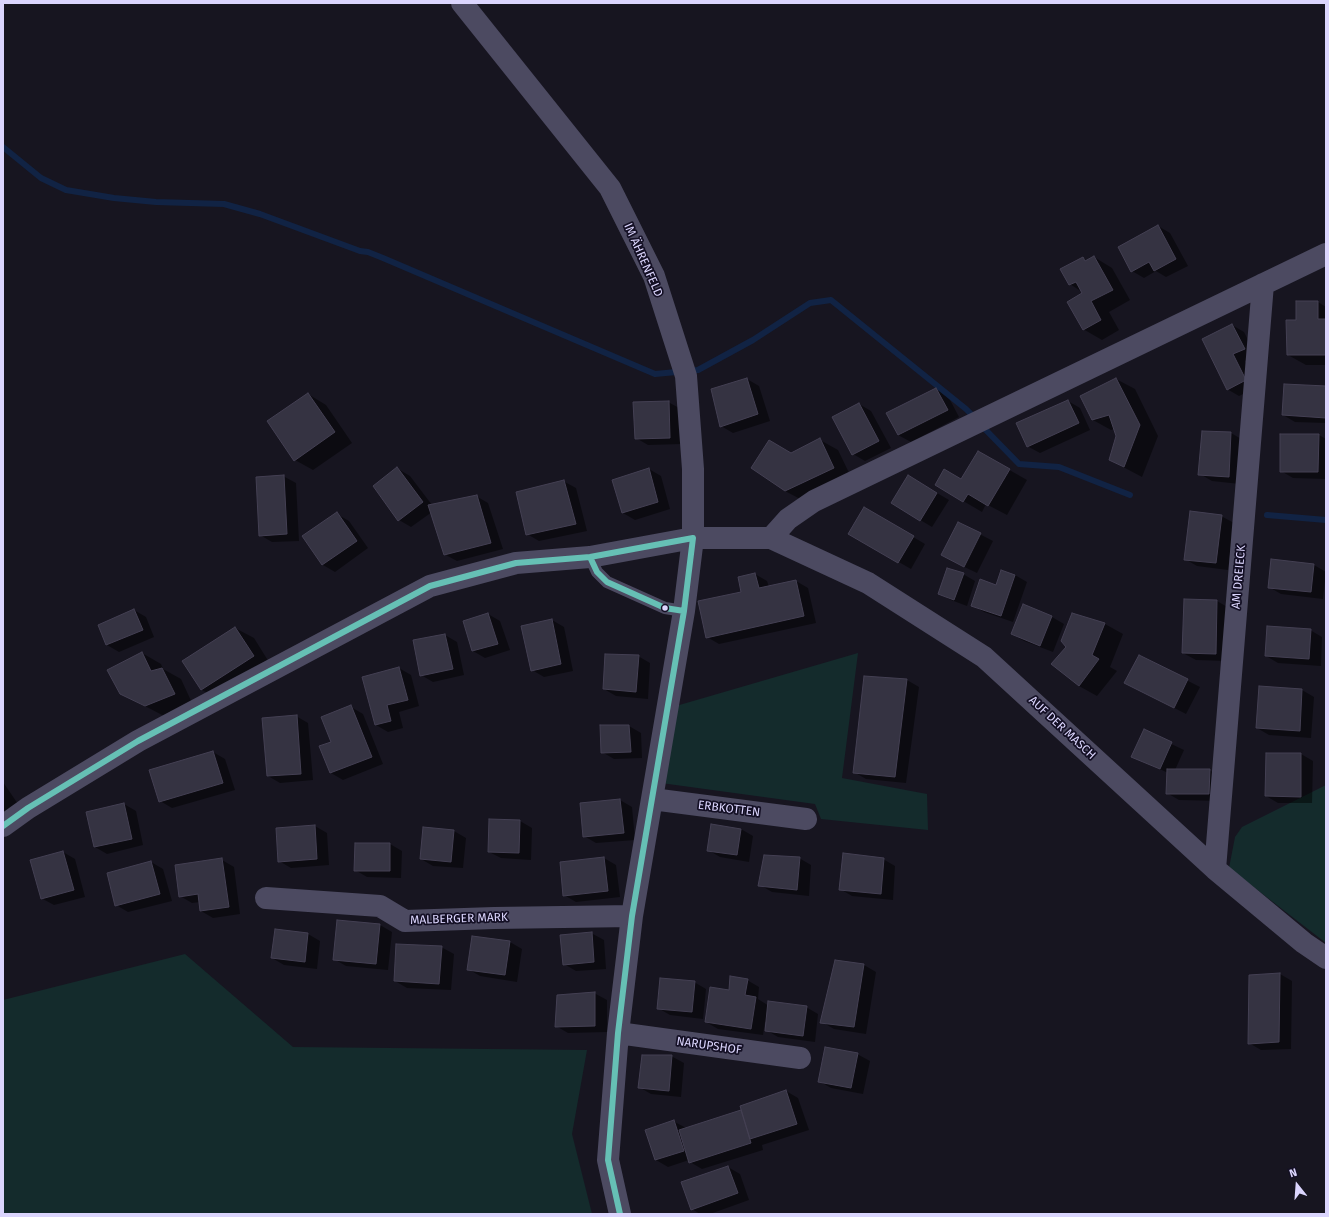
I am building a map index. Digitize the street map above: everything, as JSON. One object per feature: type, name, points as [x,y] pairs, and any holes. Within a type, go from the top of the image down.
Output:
[{"type":"street","name":"IM ÄHRENFELD","points":[[462,3],[610,188],[654,276],[683,367],[693,469],[693,538],[684,611],[632,916],[618,1033],[608,1160],[620,1214]]},
{"type":"street","points":[[3,826],[28,808],[138,741],[430,586],[516,563],[590,557],[693,538],[771,538],[788,519],[814,501],[1326,254]]},
{"type":"street","name":"AM DREIECK","points":[[1215,869],[1263,284]]},
{"type":"street","name":"AUF DER MASCH","points":[[771,538],[868,583],[984,657],[1215,869],[1304,943],[1326,958]]},
{"type":"street","name":"ERBKOTTEN","points":[[652,799],[806,819]]},
{"type":"street","name":"MALBERGER MARK","points":[[266,898],[380,906],[405,921],[632,916]]},
{"type":"street","name":"NARUPSHOF","points":[[618,1033],[800,1058]]},
{"type":"lane","points":[[590,557],[597,572],[607,582],[665,608],[684,611]]},
{"type":"green space","points":[[858,653],[842,778],[927,794],[928,830],[821,819],[815,804],[661,783],[676,706]]},
{"type":"green space","points":[[1326,785],[1326,943],[1229,868],[1235,837],[1242,827]]},
{"type":"green space","points":[[185,954],[293,1047],[587,1050],[572,1134],[592,1214],[3,1214],[3,1000]]},
{"type":"building","points":[[1158,225],[1176,259],[1154,271],[1149,262],[1131,272],[1118,247]]},
{"type":"building","points":[[1094,256],[1113,290],[1091,301],[1101,320],[1083,330],[1067,302],[1082,293],[1076,282],[1069,285],[1060,269],[1083,257],[1085,261]]},
{"type":"building","points":[[1296,301],[1318,301],[1318,319],[1326,319],[1326,355],[1287,355],[1286,320],[1296,320]]},
{"type":"building","points":[[1232,324],[1245,349],[1233,354],[1246,380],[1227,390],[1202,339]]},
{"type":"building","points":[[747,378],[758,414],[720,427],[711,389]]},
{"type":"building","points":[[1116,378],[1140,425],[1124,467],[1109,460],[1116,436],[1109,415],[1092,420],[1080,396]]},
{"type":"building","points":[[1284,384],[1326,386],[1326,418],[1282,415]]},
{"type":"building","points":[[936,388],[948,410],[898,435],[886,413]]},
{"type":"building","points":[[308,393],[335,432],[294,461],[267,421]]},
{"type":"building","points":[[1068,400],[1079,423],[1027,447],[1016,423]]},
{"type":"building","points":[[669,401],[670,438],[635,439],[633,402]]},
{"type":"building","points":[[859,403],[879,441],[852,455],[832,417]]},
{"type":"building","points":[[1202,431],[1231,432],[1229,477],[1198,475]]},
{"type":"building","points":[[1280,434],[1319,434],[1318,472],[1280,472]]},
{"type":"building","points":[[820,438],[834,468],[785,491],[751,468],[769,440],[791,453]]},
{"type":"building","points":[[978,451],[1010,469],[988,506],[968,494],[963,502],[935,485],[944,469],[961,479]]},
{"type":"building","points":[[397,467],[423,502],[398,521],[373,486]]},
{"type":"building","points":[[649,468],[658,502],[622,513],[612,480]]},
{"type":"building","points":[[284,475],[287,534],[259,536],[256,477]]},
{"type":"building","points":[[908,475],[937,493],[920,521],[891,503]]},
{"type":"building","points":[[564,480],[576,524],[526,535],[516,492]]},
{"type":"building","points":[[477,495],[491,543],[444,555],[428,505]]},
{"type":"building","points":[[864,507],[914,536],[898,563],[848,534]]},
{"type":"building","points":[[1190,511],[1222,515],[1216,563],[1184,560]]},
{"type":"building","points":[[337,512],[357,541],[322,565],[302,536]]},
{"type":"building","points":[[958,522],[981,533],[964,567],[941,555]]},
{"type":"building","points":[[1271,559],[1314,564],[1311,592],[1268,588]]},
{"type":"building","points":[[947,568],[964,573],[954,600],[938,594]]},
{"type":"building","points":[[1001,570],[1015,575],[1001,616],[971,606],[980,579],[996,585]]},
{"type":"building","points":[[755,573],[759,588],[796,580],[804,616],[706,638],[698,601],[741,592],[738,577]]},
{"type":"building","points":[[1184,599],[1217,600],[1216,654],[1182,653]]},
{"type":"building","points":[[1023,604],[1052,616],[1040,646],[1011,634]]},
{"type":"building","points":[[134,609],[143,630],[106,645],[98,625]]},
{"type":"building","points":[[488,613],[498,644],[472,651],[463,621]]},
{"type":"building","points":[[1072,613],[1105,623],[1092,655],[1099,659],[1079,686],[1051,664],[1066,647],[1061,641]]},
{"type":"building","points":[[552,619],[561,664],[531,671],[521,626]]},
{"type":"building","points":[[1267,626],[1311,629],[1309,659],[1265,656]]},
{"type":"building","points":[[235,627],[254,656],[201,690],[182,661]]},
{"type":"building","points":[[445,634],[453,669],[420,676],[413,640]]},
{"type":"building","points":[[142,652],[151,671],[162,668],[175,694],[145,706],[120,694],[107,670]]},
{"type":"building","points":[[605,654],[639,655],[636,692],[603,689]]},
{"type":"building","points":[[1139,655],[1188,679],[1174,708],[1124,683]]},
{"type":"building","points":[[399,667],[408,700],[387,705],[391,721],[375,725],[362,677]]},
{"type":"building","points":[[864,676],[907,679],[895,777],[853,773]]},
{"type":"building","points":[[1259,686],[1302,689],[1300,731],[1256,728]]},
{"type":"building","points":[[351,705],[372,757],[330,773],[319,746],[331,742],[321,717]]},
{"type":"building","points":[[297,715],[301,774],[267,776],[262,718]]},
{"type":"building","points":[[600,725],[629,725],[631,752],[601,753]]},
{"type":"building","points":[[1144,729],[1172,742],[1160,769],[1131,757]]},
{"type":"building","points":[[213,751],[223,783],[159,802],[149,770]]},
{"type":"building","points":[[1266,753],[1301,753],[1301,797],[1265,796]]},
{"type":"building","points":[[1167,769],[1210,769],[1209,794],[1166,794]]},
{"type":"building","points":[[620,799],[624,833],[583,837],[580,803]]},
{"type":"building","points":[[124,803],[132,839],[94,847],[86,812]]},
{"type":"building","points":[[489,819],[520,820],[519,853],[488,852]]},
{"type":"building","points":[[711,824],[741,829],[737,855],[707,851]]},
{"type":"building","points":[[315,825],[317,859],[278,862],[276,828]]},
{"type":"building","points":[[423,827],[454,830],[451,862],[420,859]]},
{"type":"building","points":[[355,843],[390,843],[390,871],[354,871]]},
{"type":"building","points":[[63,851],[74,890],[41,899],[30,860]]},
{"type":"building","points":[[843,853],[884,858],[881,894],[839,890]]},
{"type":"building","points":[[764,855],[800,857],[797,890],[758,886]]},
{"type":"building","points":[[604,857],[608,891],[563,896],[560,862]]},
{"type":"building","points":[[222,858],[229,907],[200,911],[198,894],[179,897],[175,865]]},
{"type":"building","points":[[151,861],[160,894],[115,906],[107,873]]},
{"type":"building","points":[[337,920],[380,924],[376,964],[333,960]]},
{"type":"building","points":[[275,929],[308,933],[305,962],[271,958]]},
{"type":"building","points":[[592,932],[594,962],[563,965],[560,935]]},
{"type":"building","points":[[472,936],[510,941],[505,975],[467,970]]},
{"type":"building","points":[[396,944],[442,946],[439,984],[394,981]]},
{"type":"building","points":[[835,960],[864,964],[854,1027],[820,1023]]},
{"type":"building","points":[[1280,973],[1279,1042],[1248,1044],[1249,975]]},
{"type":"building","points":[[730,976],[748,979],[745,995],[756,997],[751,1029],[705,1022],[710,987],[729,990]]},
{"type":"building","points":[[660,978],[695,981],[692,1012],[657,1009]]},
{"type":"building","points":[[595,992],[595,1026],[555,1027],[557,995]]},
{"type":"building","points":[[768,1001],[807,1006],[803,1036],[765,1031]]},
{"type":"building","points":[[825,1047],[858,1053],[851,1088],[818,1082]]},
{"type":"building","points":[[642,1055],[672,1055],[669,1091],[638,1088]]},
{"type":"building","points":[[786,1090],[797,1124],[750,1139],[740,1106]]},
{"type":"building","points":[[741,1110],[751,1143],[689,1163],[679,1130]]},
{"type":"building","points":[[674,1120],[684,1151],[655,1160],[645,1130]]},
{"type":"building","points":[[728,1166],[738,1193],[691,1210],[681,1182]]},
{"type":"waterway","points":[[3,147],[41,178],[66,190],[114,198],[156,202],[224,204],[260,214],[383,258],[655,374],[698,370],[753,340],[810,303],[831,300],[966,409],[975,418]]},
{"type":"waterway","points":[[981,425],[1019,464],[1059,467],[1130,495]]},
{"type":"waterway","points":[[1267,515],[1326,520]]},
{"type":"transit line","points":[[3,826],[28,808],[138,741],[430,586],[516,563],[590,557],[693,538],[684,611],[632,916],[618,1033],[608,1160],[620,1214]]},
{"type":"transit line","points":[[590,557],[597,572],[607,582],[665,608],[684,611]]}]
